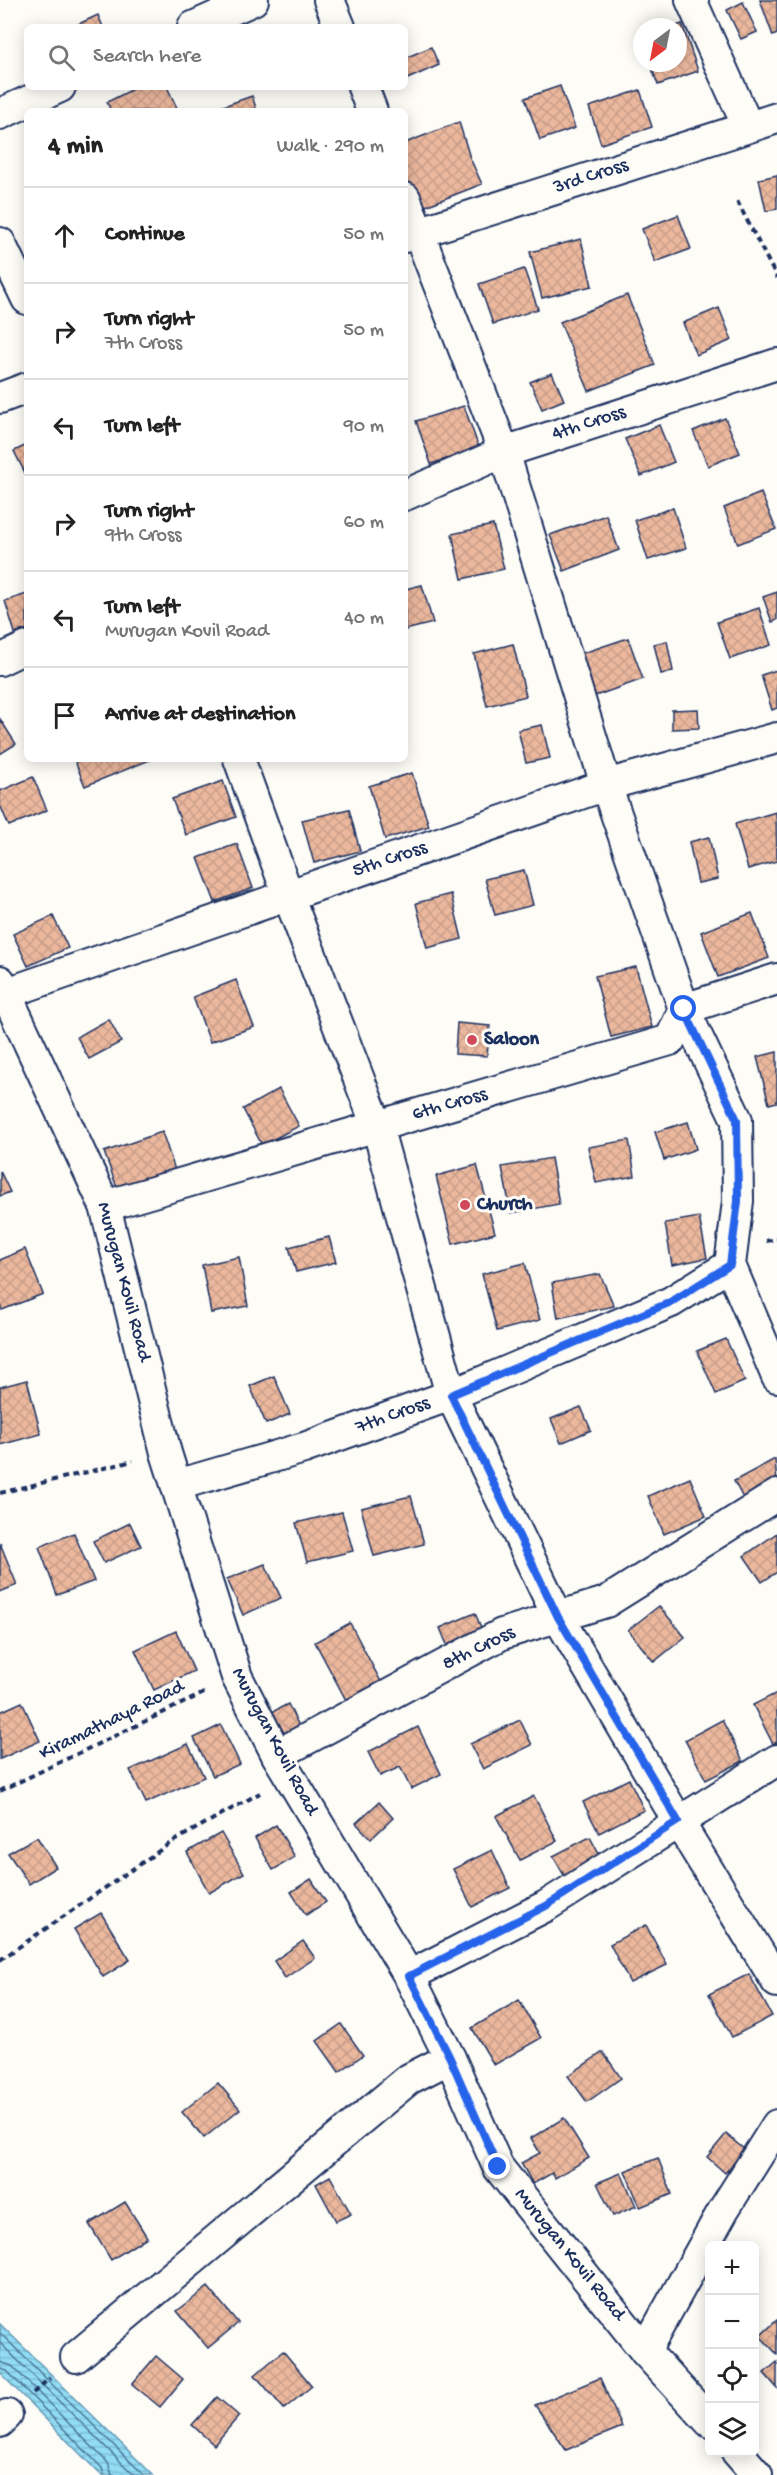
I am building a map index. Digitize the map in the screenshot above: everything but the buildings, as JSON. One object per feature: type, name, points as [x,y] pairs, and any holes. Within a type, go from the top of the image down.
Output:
[{"type":"street","points":[[200,24],[253,0]]},
{"type":"street","points":[[330,0],[339,24]]},
{"type":"street","points":[[691,0],[748,127]]},
{"type":"street","points":[[0,114],[53,90]]},
{"type":"street","points":[[364,90],[371,108]]},
{"type":"street","name":"3rd Cross","points":[[411,235],[777,118]]},
{"type":"street","points":[[408,216],[411,235],[504,452],[606,785],[684,1009],[737,1120],[738,1201],[730,1265],[777,1377]]},
{"type":"street","points":[[0,243],[24,293]]},
{"type":"street","name":"4th Cross","points":[[408,494],[504,452],[777,364]]},
{"type":"street","points":[[0,398],[24,389]]},
{"type":"street","points":[[0,660],[24,648]]},
{"type":"street","name":"5th Cross","points":[[4,987],[288,895],[606,785],[777,738]]},
{"type":"street","points":[[240,762],[288,895],[377,1126],[451,1395],[558,1617],[678,1821],[777,1982]]},
{"type":"street","points":[[684,1009],[777,979]]},
{"type":"street","name":"Murugan Kovil Road","points":[[4,987],[105,1206],[166,1453],[237,1677],[283,1766],[409,1976],[450,2058],[498,2167],[645,2351],[705,2417]]},
{"type":"street","name":"6th Cross","points":[[105,1206],[670,1040],[684,1009]]},
{"type":"street","name":"7th Cross","points":[[177,1485],[304,1448],[451,1395],[671,1302],[730,1265]]},
{"type":"street","name":"8th Cross","points":[[283,1766],[502,1634],[606,1602],[777,1495]]},
{"type":"street","points":[[409,1976],[546,1906],[777,1760]]},
{"type":"street","points":[[76,2357],[409,2079],[450,2058]]},
{"type":"street","points":[[645,2351],[724,2209],[777,2125]]},
{"type":"street","points":[[741,2457],[757,2475]]},
{"type":"path","points":[[737,201],[777,278]]},
{"type":"path","points":[[0,1493],[166,1453]]},
{"type":"path","name":"Kiramathaya Road","points":[[0,1791],[237,1677]]},
{"type":"path","points":[[0,1960],[283,1766]]},
{"type":"path","points":[[3,2419],[76,2357]]},
{"type":"water","points":[[0,2324],[153,2475],[101,2475],[0,2373]]},
{"type":"place","name":"Saloon","points":[[472,1040]]},
{"type":"place","name":"Church","points":[[465,1205]]},
{"type":"route","points":[[498,2167],[450,2058],[409,1976],[546,1906],[678,1821],[558,1617],[451,1395],[671,1302],[730,1265],[738,1201],[737,1120],[684,1009]]}]
